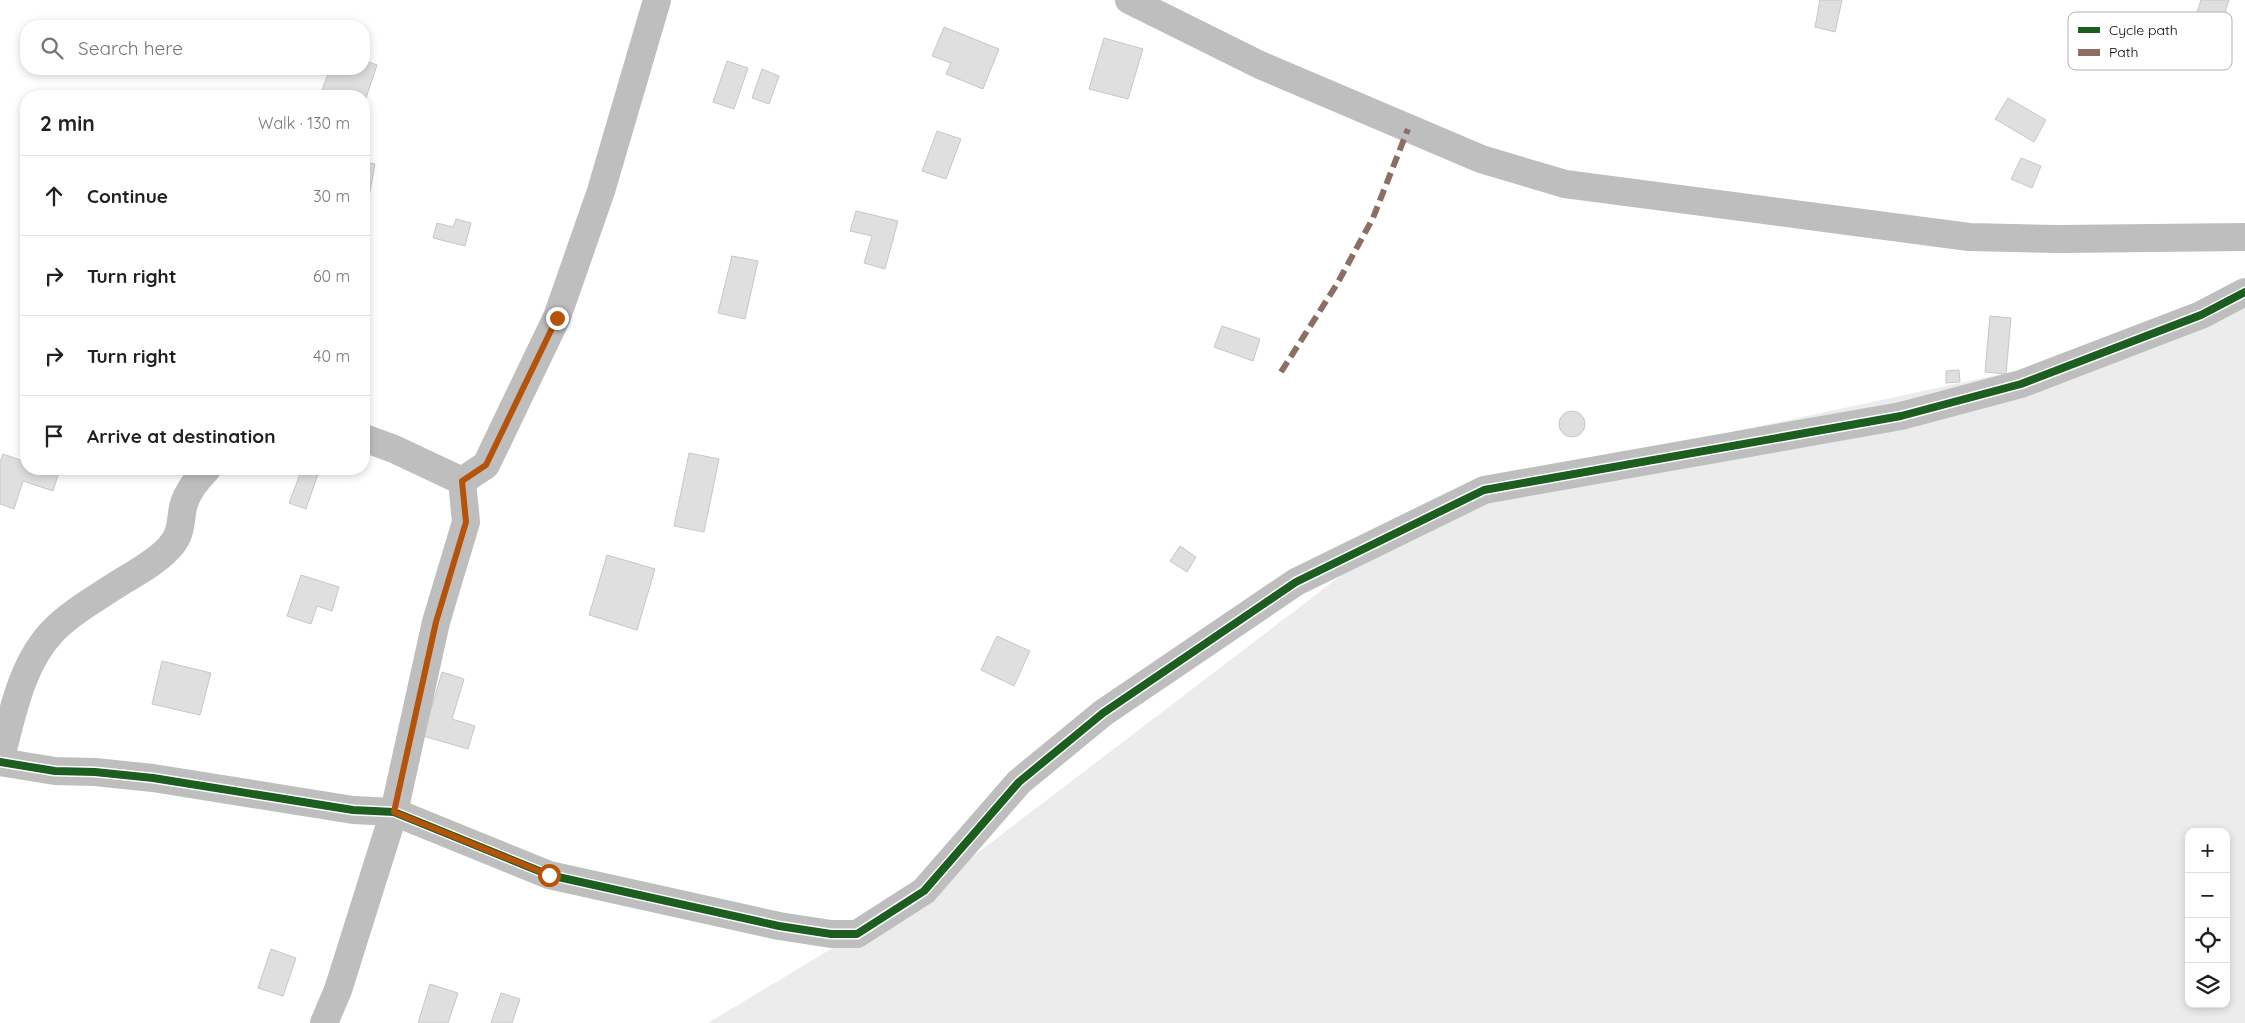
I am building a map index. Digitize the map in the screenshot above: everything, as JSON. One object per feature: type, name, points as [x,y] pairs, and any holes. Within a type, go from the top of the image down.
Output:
[{"type":"street","points":[[462,481],[486,465],[557,318],[601,191],[657,0]]},
{"type":"street","points":[[1129,0],[1260,65],[1481,159],[1565,184],[1969,237],[2059,240],[2245,237]]},
{"type":"street","points":[[202,475],[190,490],[183,507],[181,526],[176,539],[168,548],[137,572],[68,618],[52,632],[38,650],[17,696],[0,761],[55,771],[95,772],[153,778],[352,810],[394,812],[549,875],[779,926],[832,934],[856,934],[924,891],[1019,782],[1103,713],[1296,582],[1484,490],[1901,416],[2020,384],[2201,314],[2245,292]]},
{"type":"street","points":[[370,440],[394,448],[462,481]]},
{"type":"street","points":[[324,1023],[338,990],[394,812],[436,622],[466,522],[462,481]]},
{"type":"shaded area","points":[[2245,280],[2245,1023],[708,1023],[929,890],[1449,493],[2104,352]]},
{"type":"building","points":[[1820,0],[1842,0],[1835,32],[1815,27]]},
{"type":"building","points":[[2201,0],[2229,0],[2225,12],[2197,12]]},
{"type":"building","points":[[944,27],[999,49],[983,89],[946,74],[951,63],[932,56]]},
{"type":"building","points":[[1104,38],[1143,49],[1128,99],[1089,89]]},
{"type":"building","points":[[727,61],[748,68],[734,109],[713,102]]},
{"type":"building","points":[[370,62],[377,65],[369,90],[322,90],[328,75],[370,75]]},
{"type":"building","points":[[762,69],[779,76],[769,104],[752,98]]},
{"type":"building","points":[[2008,98],[2046,120],[2034,142],[1995,119]]},
{"type":"building","points":[[937,131],[961,139],[946,179],[922,171]]},
{"type":"building","points":[[2021,158],[2041,166],[2032,188],[2011,179]]},
{"type":"building","points":[[370,163],[375,164],[370,192]]},
{"type":"building","points":[[856,211],[898,221],[885,269],[864,263],[872,236],[850,231]]},
{"type":"building","points":[[456,219],[471,223],[465,246],[433,238],[437,223],[453,227]]},
{"type":"building","points":[[732,256],[758,261],[745,319],[718,313]]},
{"type":"building","points":[[1990,316],[2011,318],[2006,374],[1985,372]]},
{"type":"building","points":[[1222,326],[1260,339],[1253,361],[1214,347]]},
{"type":"building","points":[[1959,370],[1960,382],[1946,383],[1946,371]]},
{"type":"building","points":[[1572,411],[1581,415],[1585,424],[1581,433],[1572,437],[1563,433],[1559,424],[1563,415]]},
{"type":"building","points":[[689,453],[719,459],[704,532],[674,526]]},
{"type":"building","points":[[3,454],[20,460],[20,475],[58,475],[53,491],[23,481],[14,509],[0,504],[0,462]]},
{"type":"building","points":[[300,475],[318,475],[306,509],[289,503]]},
{"type":"building","points":[[1180,546],[1196,557],[1187,572],[1170,561]]},
{"type":"building","points":[[607,555],[655,569],[637,630],[589,615]]},
{"type":"building","points":[[301,575],[339,587],[332,611],[317,606],[311,624],[287,616]]},
{"type":"building","points":[[997,636],[1030,651],[1014,686],[981,670]]},
{"type":"building","points":[[162,661],[211,673],[200,715],[152,704]]},
{"type":"building","points":[[442,672],[464,679],[452,719],[475,726],[468,749],[423,736]]},
{"type":"building","points":[[271,949],[296,958],[283,996],[258,988]]},
{"type":"building","points":[[430,984],[458,993],[448,1023],[418,1023]]},
{"type":"building","points":[[501,993],[520,999],[512,1023],[491,1023]]},
{"type":"marked path","points":[[1281,372],[1337,284],[1373,218],[1408,129]]},
{"type":"cycle path","points":[[0,762],[55,771],[95,772],[153,778],[353,810],[394,812],[549,875],[779,926],[831,934],[857,934],[924,891],[1019,782],[1103,713],[1296,582],[1484,490],[1901,416],[2021,384],[2201,315],[2245,292]]},
{"type":"route","points":[[549,875],[394,812],[436,622],[447,578],[466,522],[462,481],[486,465],[557,318]]}]
